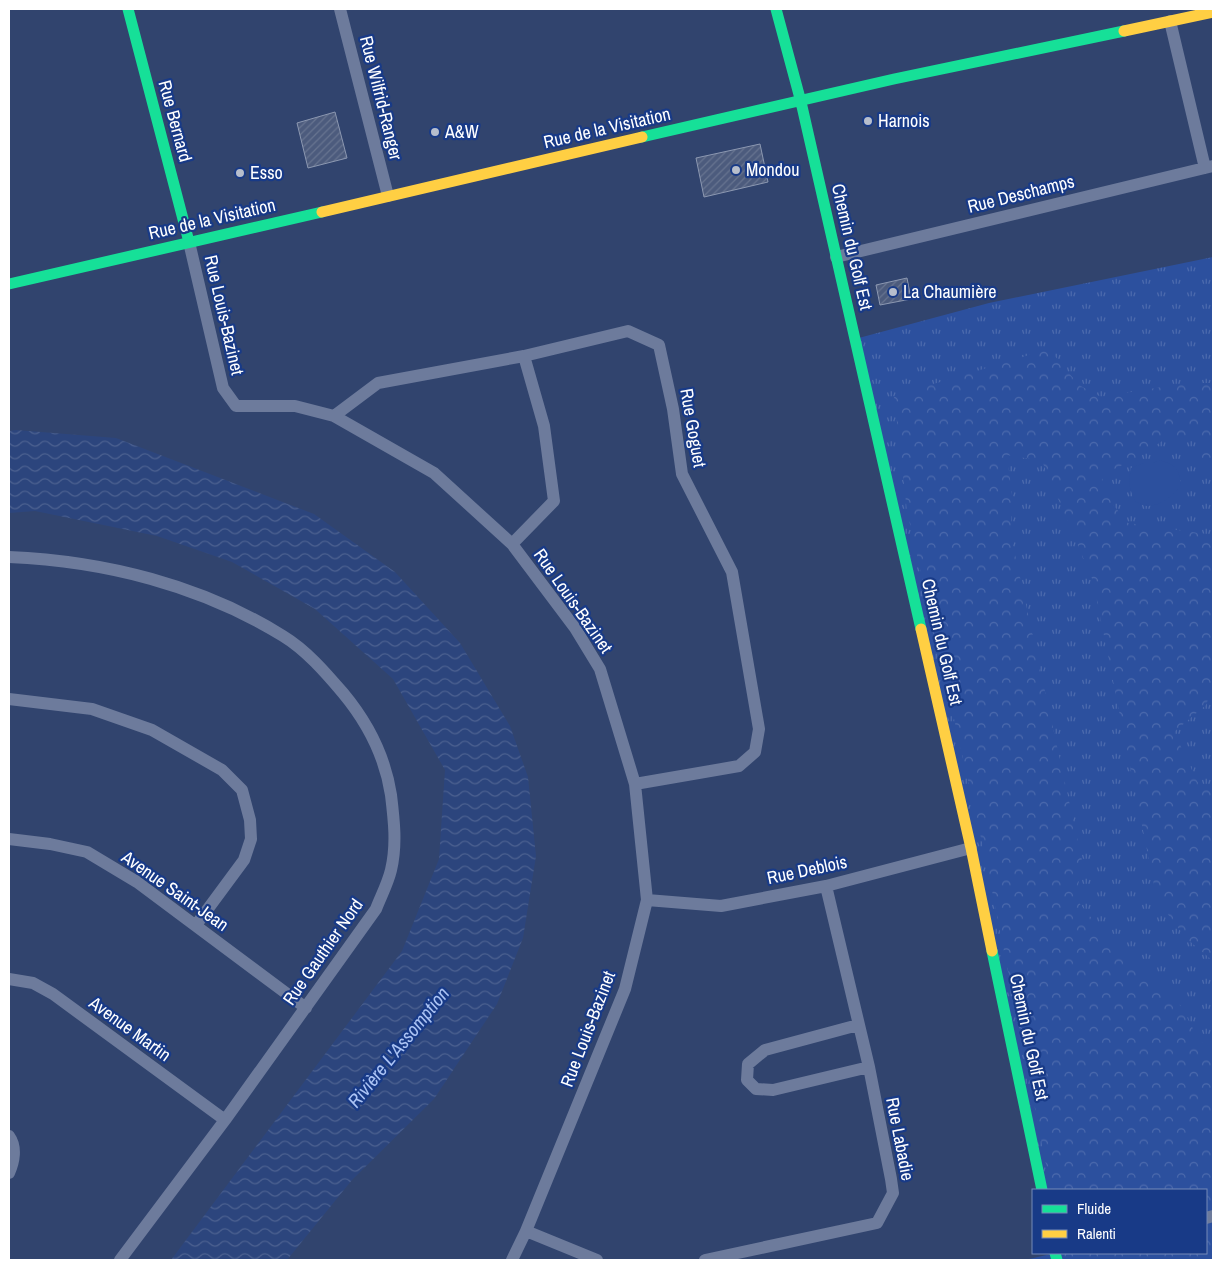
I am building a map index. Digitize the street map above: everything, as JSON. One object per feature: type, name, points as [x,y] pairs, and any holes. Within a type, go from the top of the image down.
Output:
[{"type":"street","name":"Rue Bernard","points":[[128,9],[189,242]]},
{"type":"street","name":"Rue Wilfrid-Ranger","points":[[340,9],[388,196]]},
{"type":"street","name":"Chemin du Golf Est","points":[[776,9],[801,102],[971,848],[1042,1189]]},
{"type":"street","name":"Rue de la Visitation","points":[[9,284],[894,79],[1213,12]]},
{"type":"street","points":[[1170,21],[1209,167]]},
{"type":"street","name":"Rue Deschamps","points":[[836,257],[1209,167]]},
{"type":"street","name":"Rue Louis-Bazinet","points":[[189,242],[223,388],[236,406],[295,406],[334,416],[434,473],[512,544],[575,628],[600,669],[635,784],[647,900],[625,989],[526,1231],[512,1260]]},
{"type":"street","name":"Rue Goguet","points":[[334,416],[378,383],[524,356],[628,331],[659,345],[673,409],[682,474],[732,572],[759,729],[755,752],[739,766],[635,784]]},
{"type":"street","points":[[512,544],[554,501],[544,426],[524,356]]},
{"type":"street","name":"Rue Gauthier Nord","points":[[9,557],[42,558],[90,564],[178,586],[238,612],[284,636],[320,667],[352,705],[372,734],[383,760],[392,803],[396,830],[391,870],[376,909],[225,1120],[120,1260]]},
{"type":"street","points":[[9,699],[92,708],[152,730],[222,770],[242,790],[250,820],[251,839],[244,860],[196,924]]},
{"type":"street","name":"Avenue Saint-Jean","points":[[9,839],[50,844],[86,852],[137,882],[196,924],[306,1008]]},
{"type":"street","name":"Rue Deblois","points":[[647,900],[721,906],[826,886],[971,848]]},
{"type":"street","name":"Rue Labadie","points":[[705,1260],[877,1223],[893,1193],[868,1067],[826,886]]},
{"type":"street","name":"Avenue Martin","points":[[9,979],[33,983],[53,994],[225,1120]]},
{"type":"street","points":[[858,1025],[765,1050],[748,1064],[747,1080],[756,1089],[773,1090],[868,1067]]},
{"type":"street","points":[[9,1136],[13,1142],[14,1162],[9,1173]]},
{"type":"street","points":[[526,1231],[597,1260]]},
{"type":"green space","points":[[1213,257],[1213,1260],[1025,1260],[1051,1254],[1207,1254],[1207,1189],[1042,1189],[855,339],[989,303]]},
{"type":"green space","points":[[1049,349],[1079,385],[1101,397],[1186,383],[1213,383],[1213,474],[1202,462],[1201,432],[1162,441],[1140,456],[1101,476],[1114,506],[1128,523],[1213,535],[1213,686],[1206,705],[1174,732],[1200,787],[1213,790],[1213,961],[1186,938],[1157,900],[1093,581],[1042,461],[1007,455],[1012,495],[1011,536],[1083,865],[1075,898],[1125,959],[1168,990],[1182,1008],[1200,1042],[1213,1047],[1213,1260],[1065,1260],[1064,1254],[1207,1254],[1207,1189],[1051,1189],[986,860],[907,511],[894,396]]},
{"type":"green space","points":[[1159,460],[1176,468],[1181,485],[1162,502],[1152,506],[1136,502],[1130,486],[1131,468]]},
{"type":"water","name":"Rivière L'Assomption","points":[[9,431],[116,438],[314,514],[395,572],[460,643],[510,726],[528,777],[536,856],[523,938],[497,1004],[434,1099],[352,1180],[287,1260],[171,1260],[402,951],[439,859],[445,770],[393,679],[315,609],[232,562],[157,536],[35,511],[9,513]]},
{"type":"building","points":[[335,112],[347,158],[308,168],[297,123]]},
{"type":"building","points":[[760,144],[768,182],[704,197],[696,158]]},
{"type":"building","name":"La Chaumière","points":[[907,278],[911,299],[880,305],[876,285]]},
{"type":"traffic: fast","points":[[128,9],[189,242]]},
{"type":"traffic: fast","points":[[776,9],[801,102],[921,629]]},
{"type":"traffic: fast","points":[[642,137],[894,79],[1124,31]]},
{"type":"traffic: fast","points":[[9,284],[322,212]]},
{"type":"traffic: fast","points":[[992,951],[1042,1189]]},
{"type":"traffic: fast","points":[[1055,1254],[1057,1260]]},
{"type":"traffic: slow","points":[[1124,31],[1213,12]]},
{"type":"traffic: slow","points":[[322,212],[642,137]]},
{"type":"traffic: slow","points":[[921,629],[971,848],[992,951]]},
{"type":"place","name":"Harnois","points":[[868,121]]},
{"type":"place","name":"A&W","points":[[435,132]]},
{"type":"place","name":"Mondou","points":[[736,170]]},
{"type":"place","name":"Esso","points":[[240,173]]},
{"type":"place","name":"La Chaumière","points":[[893,292]]}]
